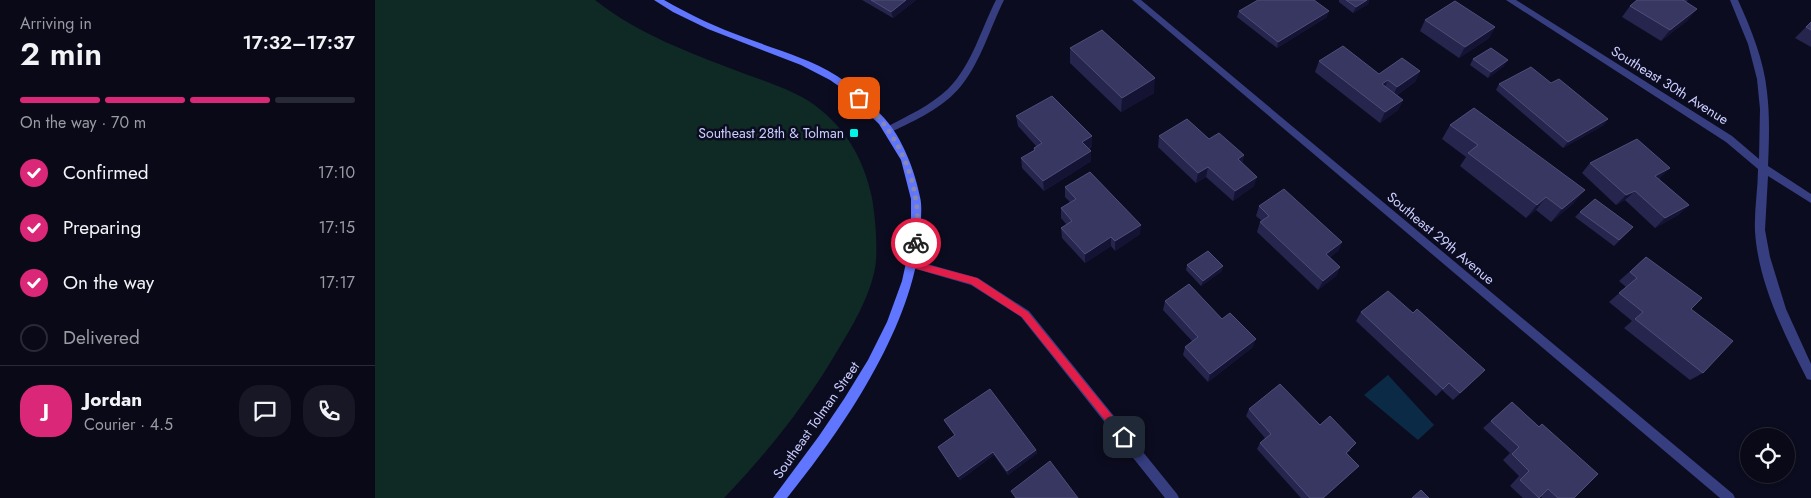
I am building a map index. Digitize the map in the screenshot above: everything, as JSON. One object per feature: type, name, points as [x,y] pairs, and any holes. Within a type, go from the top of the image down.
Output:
[{"type":"main road","name":"Southeast Tolman Street","points":[[658,0],[721,32],[804,62],[824,72],[846,87],[872,108],[899,148],[910,173],[917,206],[917,234],[913,264],[903,299],[886,339],[870,369],[832,428],[779,498]]},
{"type":"street","points":[[888,130],[929,108],[957,84],[965,73],[1000,0]]},
{"type":"street","name":"Southeast 29th Avenue","points":[[1136,0],[1729,498]]},
{"type":"street","name":"Southeast 30th Avenue","points":[[1510,0],[1729,139],[1763,168],[1811,199]]},
{"type":"street","points":[[1734,0],[1745,24],[1756,58],[1763,91],[1761,238],[1777,303],[1792,339],[1811,375]]},
{"type":"street","points":[[913,264],[974,281],[1025,314],[1173,498]]},
{"type":"green space","points":[[375,0],[595,0],[629,23],[665,42],[804,98],[832,120],[848,139],[865,173],[872,198],[876,246],[875,265],[871,283],[855,321],[814,388],[771,445],[724,498],[375,498]]},
{"type":"water","points":[[1388,375],[1434,425],[1418,440],[1364,395]]},
{"type":"building","points":[[871,0],[906,0],[891,12]]},
{"type":"building","points":[[1258,0],[1314,0],[1329,11],[1278,42],[1239,11]]},
{"type":"building","points":[[1346,0],[1367,0],[1356,7]]},
{"type":"building","points":[[1637,0],[1683,0],[1697,9],[1670,30],[1630,6]]},
{"type":"building","points":[[1455,1],[1495,27],[1465,47],[1425,20]]},
{"type":"building","points":[[1811,22],[1811,30],[1806,27]]},
{"type":"building","points":[[1102,30],[1155,78],[1122,98],[1070,48]]},
{"type":"building","points":[[1343,46],[1379,74],[1402,58],[1420,71],[1397,87],[1388,80],[1382,84],[1403,100],[1385,112],[1319,61]]},
{"type":"building","points":[[1491,48],[1508,60],[1491,72],[1473,59]]},
{"type":"building","points":[[1531,67],[1551,83],[1559,79],[1608,119],[1568,142],[1499,84]]},
{"type":"building","points":[[1052,96],[1092,136],[1082,142],[1091,151],[1043,181],[1021,158],[1035,150],[1034,148],[1042,143],[1016,116]]},
{"type":"building","points":[[1474,108],[1585,190],[1562,209],[1546,197],[1537,205],[1468,153],[1478,145],[1450,125]]},
{"type":"building","points":[[1187,119],[1209,139],[1219,133],[1244,155],[1238,159],[1257,177],[1235,191],[1208,167],[1198,173],[1159,136]]},
{"type":"building","points":[[1637,139],[1670,168],[1655,176],[1689,205],[1665,218],[1635,191],[1626,195],[1590,163]]},
{"type":"building","points":[[1090,172],[1141,225],[1115,241],[1111,237],[1085,254],[1061,228],[1072,221],[1061,208],[1076,199],[1065,187]]},
{"type":"building","points":[[1284,189],[1342,242],[1326,254],[1340,267],[1323,281],[1260,222],[1269,216],[1259,206]]},
{"type":"building","points":[[1595,199],[1633,227],[1619,240],[1580,212]]},
{"type":"building","points":[[1208,251],[1223,266],[1203,281],[1187,265]]},
{"type":"building","points":[[1646,257],[1702,298],[1691,309],[1733,341],[1703,373],[1635,319],[1643,312],[1619,293],[1637,278],[1630,272]]},
{"type":"building","points":[[1189,284],[1222,319],[1230,313],[1256,339],[1210,374],[1185,347],[1198,337],[1165,301]]},
{"type":"building","points":[[1388,291],[1413,313],[1417,309],[1485,370],[1460,393],[1449,383],[1443,389],[1361,312]]},
{"type":"building","points":[[1280,384],[1320,425],[1330,416],[1356,443],[1346,453],[1359,466],[1323,498],[1310,498],[1260,443],[1271,434],[1249,409]]},
{"type":"building","points":[[990,389],[1036,450],[1007,471],[993,452],[958,477],[938,447],[955,435],[944,420]]},
{"type":"building","points":[[1512,402],[1539,427],[1542,424],[1598,474],[1574,498],[1558,498],[1548,489],[1539,498],[1520,480],[1529,471],[1512,454],[1519,447],[1491,421]]},
{"type":"building","points":[[1050,461],[1078,498],[1016,498],[1011,491]]},
{"type":"building","points":[[1421,490],[1429,498],[1412,498]]},
{"type":"way so far","points":[[859,98],[872,108],[888,130],[899,148],[910,173],[917,206],[916,243]]},
{"type":"place","name":"Southeast 28th & Tolman","points":[[854,133]]},
{"type":"route","points":[[916,243],[913,264],[974,281],[994,292],[1025,314],[1124,437]]}]
